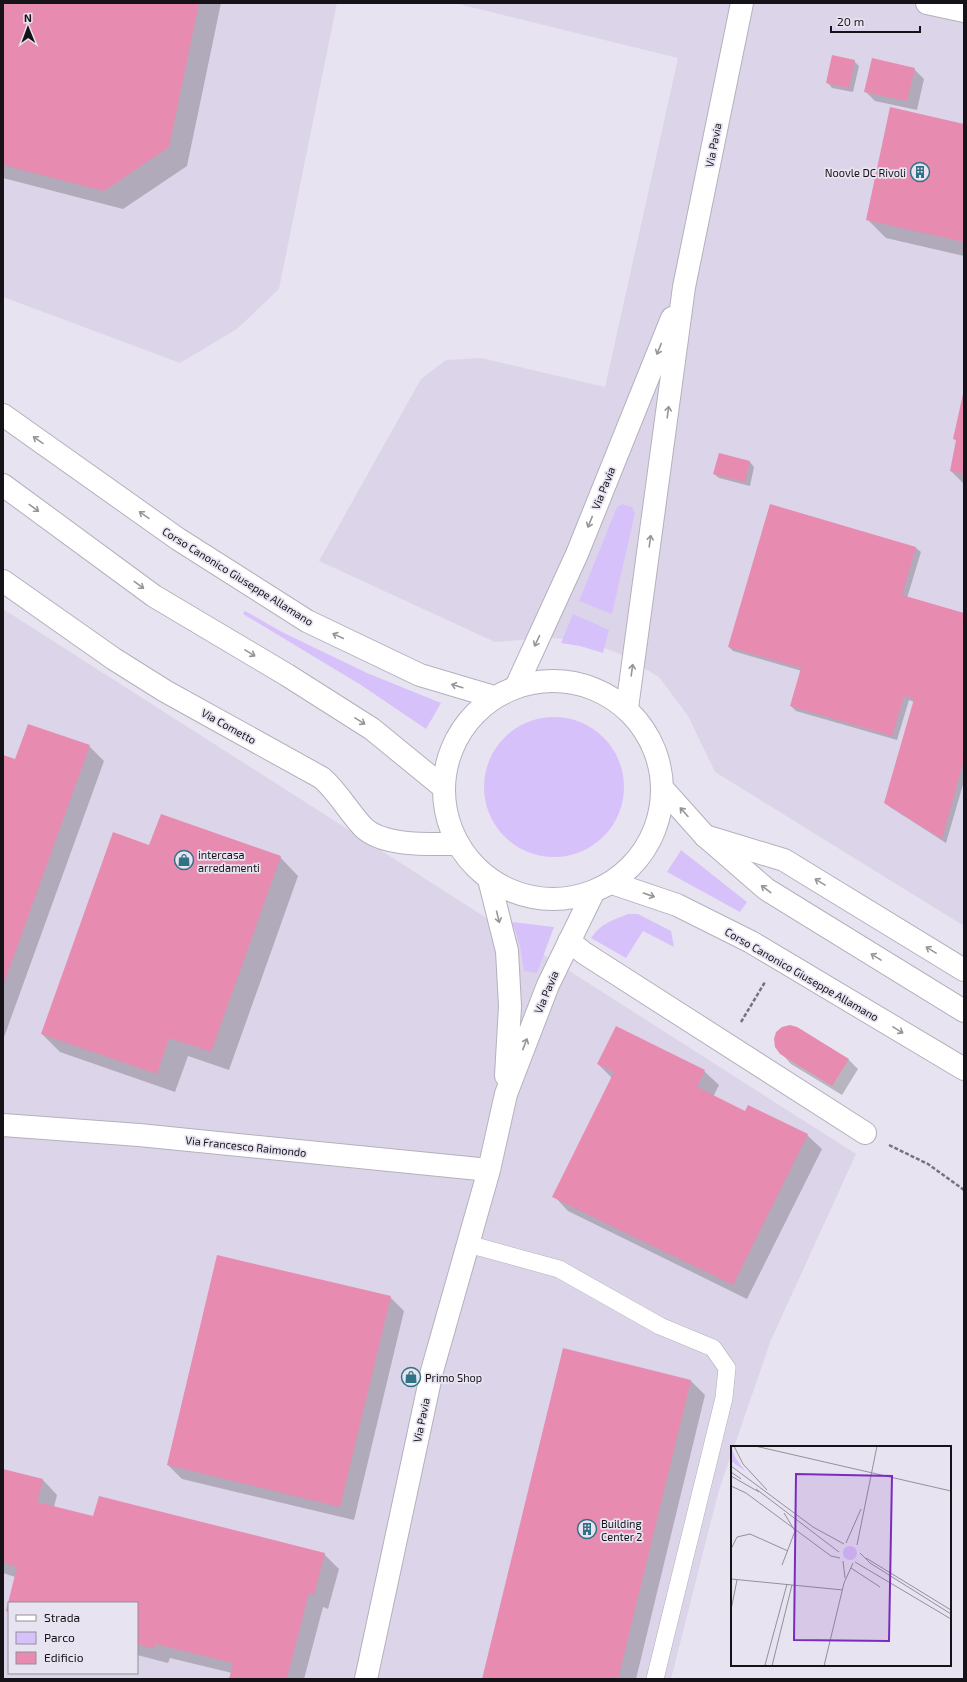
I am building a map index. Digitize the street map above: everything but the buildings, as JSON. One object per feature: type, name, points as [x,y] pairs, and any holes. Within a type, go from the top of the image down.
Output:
[{"type":"street","name":"Via Pavia","points":[[627,708],[684,287],[742,3]]},
{"type":"street","points":[[927,3],[964,11]]},
{"type":"street","name":"Via Pavia","points":[[516,687],[577,554],[684,287]]},
{"type":"street","name":"Corso Canonico Giuseppe Allamano","points":[[3,415],[178,539],[307,621],[420,675],[494,697]]},
{"type":"street","points":[[3,485],[154,596],[287,675],[372,729],[443,788]]},
{"type":"street","name":"Via Cometto","points":[[3,581],[114,659],[165,691],[322,778],[331,786],[352,815],[365,828],[381,837],[397,841],[458,844]]},
{"type":"street","points":[[544,681],[574,682],[602,692],[627,708],[646,732],[658,759],[663,789],[658,825],[640,858],[603,888],[558,900],[522,895],[489,880],[474,866],[458,844],[447,821],[443,788],[450,752],[467,721],[494,697],[516,687],[544,681]]},
{"type":"street","points":[[663,789],[705,836],[766,889],[964,1011]]},
{"type":"street","points":[[705,836],[784,860],[964,970]]},
{"type":"street","name":"Via Pavia","points":[[489,880],[507,951],[510,1006],[506,1094]]},
{"type":"street","name":"Via Pavia","points":[[366,1679],[432,1371],[489,1170],[506,1094],[548,985],[569,941],[603,888]]},
{"type":"street","name":"Corso Canonico Giuseppe Allamano","points":[[603,888],[677,905],[751,942],[964,1069]]},
{"type":"street","points":[[569,941],[584,953],[866,1133]]},
{"type":"street","name":"Via Francesco Raimondo","points":[[3,1125],[139,1135],[489,1170]]},
{"type":"lane","points":[[468,1244],[559,1269],[660,1326],[713,1348],[728,1368],[724,1398],[655,1679]]},
{"type":"path","points":[[727,1045],[779,959]]},
{"type":"path","points":[[866,1133],[928,1164],[964,1190]]},
{"type":"shaded area","points":[[3,3],[337,3],[279,289],[237,329],[180,363],[3,297]]},
{"type":"shaded area","points":[[454,3],[964,3],[964,926],[715,772],[688,716],[659,677],[620,654],[583,640],[547,638],[495,642],[319,561],[421,379],[446,360],[481,358],[605,387],[678,58]]},
{"type":"shaded area","points":[[3,609],[856,1154],[771,1340],[734,1446],[731,1446],[731,1455],[719,1490],[671,1679],[3,1679]]},
{"type":"green space","points":[[622,504],[632,507],[635,513],[612,614],[579,601],[617,507]]},
{"type":"green space","points":[[245,611],[282,632],[367,673],[441,703],[426,729],[361,685],[243,614]]},
{"type":"green space","points":[[573,614],[609,630],[603,653],[580,646],[561,643]]},
{"type":"green space","points":[[561,717],[581,722],[593,728],[604,737],[613,748],[619,760],[623,773],[623,801],[619,814],[613,826],[604,837],[593,846],[581,852],[568,856],[547,857],[527,852],[515,846],[504,837],[495,826],[485,801],[484,780],[489,760],[495,748],[504,737],[515,728],[540,718]]},
{"type":"green space","points":[[681,850],[747,902],[740,912],[667,872]]},
{"type":"green space","points":[[628,914],[638,914],[671,931],[674,947],[643,931],[626,958],[591,938],[598,929]]},
{"type":"green space","points":[[512,922],[554,927],[537,973],[524,971],[520,946]]},
{"type":"place","name":"Noovle DC Rivoli","points":[[920,172]]},
{"type":"place","name":"intercasa arredamenti","points":[[184,860]]},
{"type":"place","name":"Primo Shop","points":[[411,1377]]},
{"type":"place","name":"Building Center 2","points":[[587,1529]]}]
